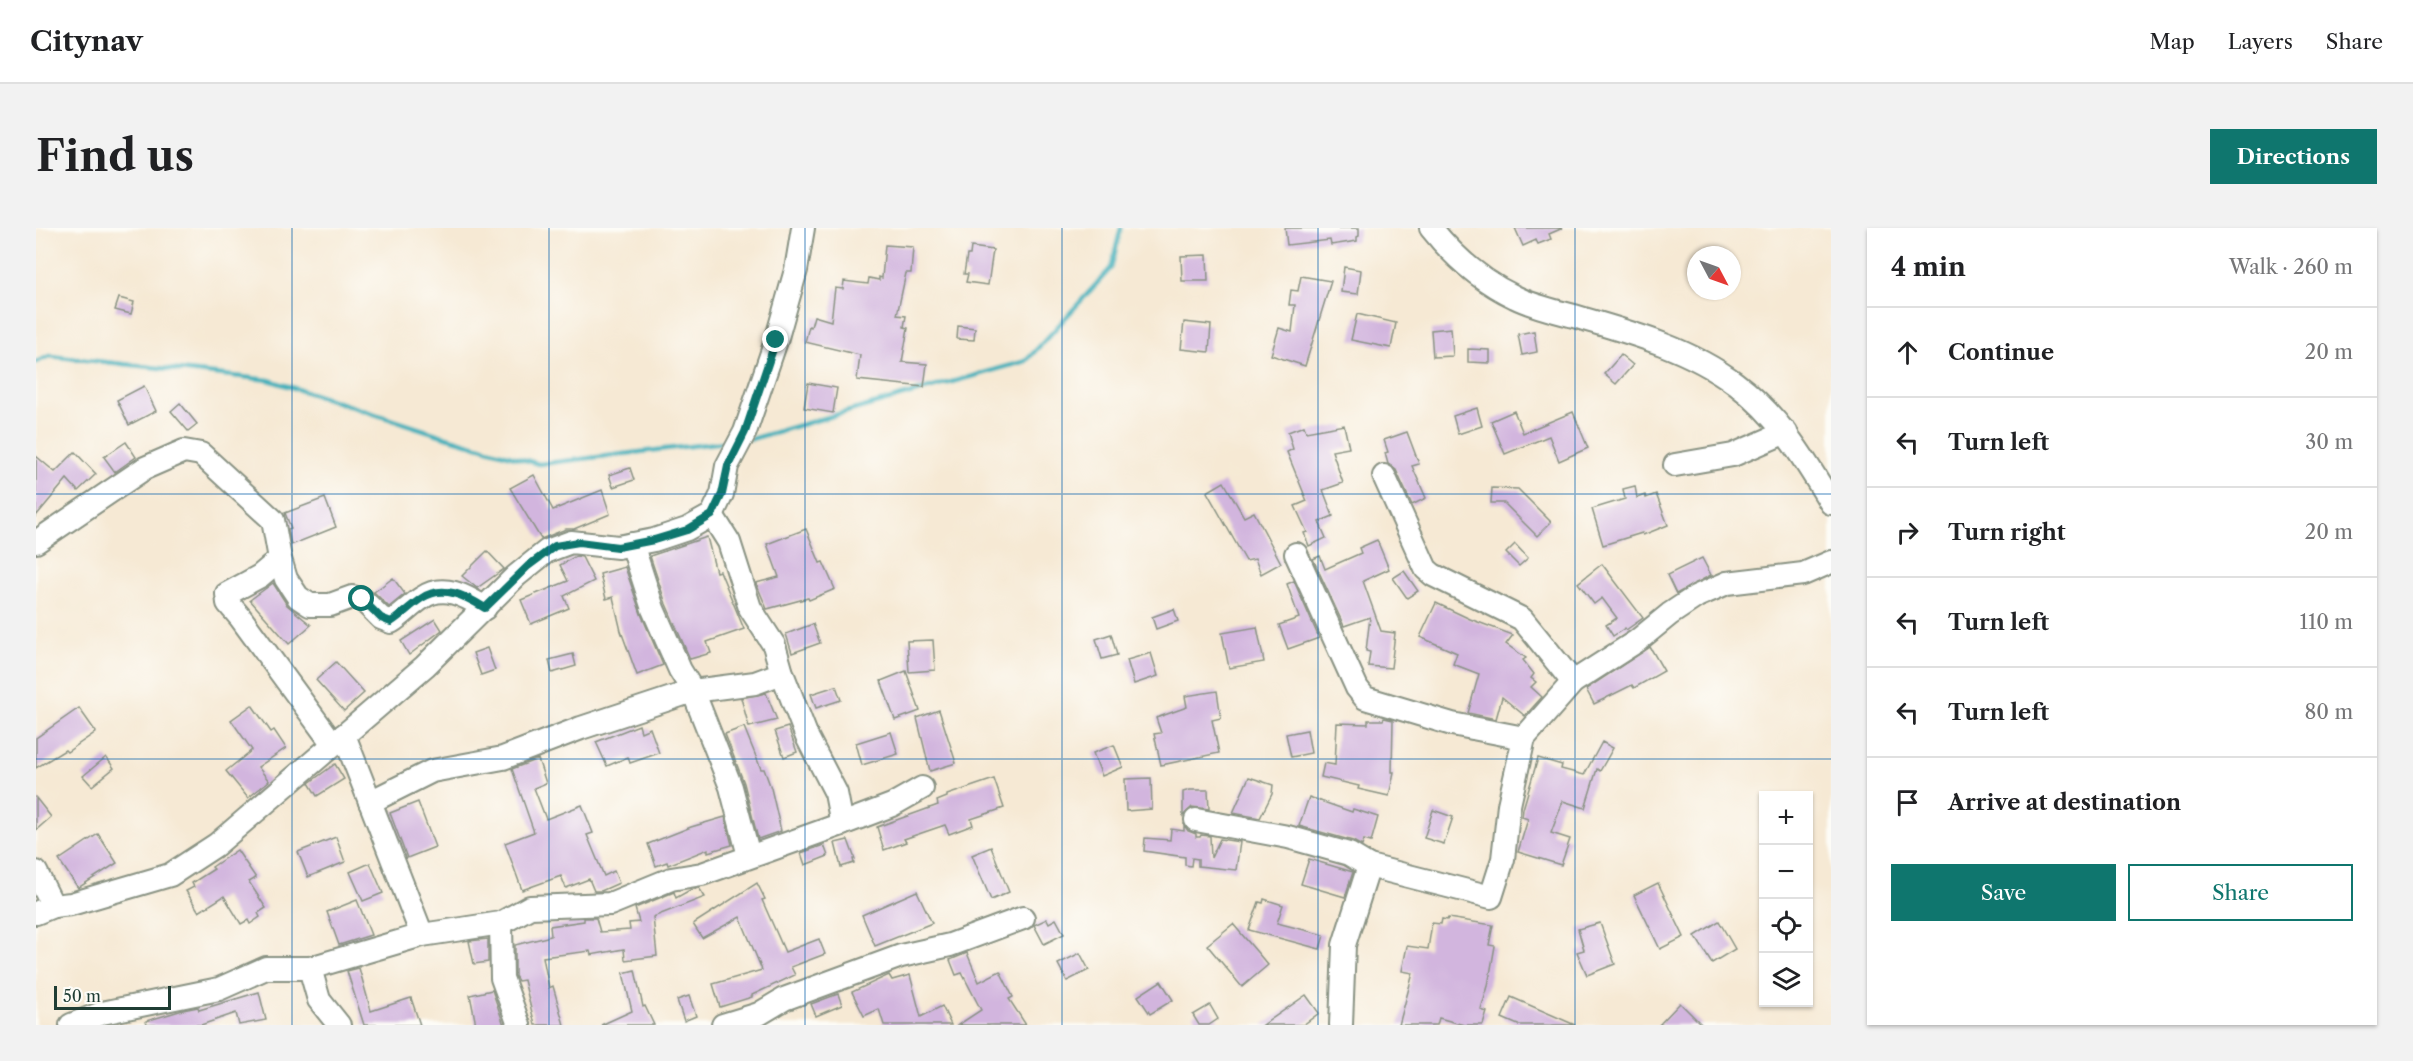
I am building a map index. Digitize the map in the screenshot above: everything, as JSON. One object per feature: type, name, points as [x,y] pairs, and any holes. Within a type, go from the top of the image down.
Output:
[{"type":"street","points":[[36,872],[45,909],[71,904],[170,875],[216,845],[339,740],[425,666],[528,566],[555,546],[579,542],[618,547],[687,530],[712,515],[722,494],[728,466],[745,432],[776,340],[796,270],[803,228]]},
{"type":"street","points":[[1431,228],[1448,249],[1480,277],[1498,289],[1540,308],[1668,346],[1735,382],[1776,419],[1831,503]]},
{"type":"street","points":[[1675,465],[1733,455],[1786,432]]},
{"type":"street","points":[[36,543],[144,468],[184,451],[201,454],[273,520],[286,579],[298,597],[310,605],[330,605],[352,597],[362,599],[381,618],[391,622],[424,596],[447,591],[468,597],[485,608]]},
{"type":"street","points":[[1384,476],[1426,569],[1433,575],[1522,619],[1573,682]]},
{"type":"street","points":[[712,515],[729,542],[750,608],[774,645],[782,673],[807,737],[836,793],[842,824]]},
{"type":"street","points":[[632,544],[653,609],[680,670],[693,691],[731,787],[748,856]]},
{"type":"street","points":[[1296,554],[1357,688],[1365,698],[1452,724],[1524,738]]},
{"type":"street","points":[[280,559],[260,576],[227,594],[228,603],[339,740],[370,802],[422,934]]},
{"type":"street","points":[[1196,820],[1288,837],[1349,854],[1369,866],[1491,897],[1503,859],[1509,805],[1524,738],[1573,682],[1637,641],[1670,614],[1697,596],[1727,583],[1803,574],[1831,562]]},
{"type":"street","points":[[370,802],[432,771],[503,758],[581,728],[693,691],[755,683],[782,673]]},
{"type":"street","points":[[71,1025],[104,1019],[219,989],[266,968],[310,968],[422,934],[501,923],[530,906],[610,904],[671,879],[702,874],[842,824],[892,804],[922,788]]},
{"type":"street","points":[[1341,1025],[1344,945],[1369,866]]},
{"type":"street","points":[[723,1025],[761,1020],[784,999],[901,956],[950,945],[1023,918]]},
{"type":"street","points":[[501,923],[502,978],[519,1025]]},
{"type":"street","points":[[310,968],[319,1000],[339,1025]]},
{"type":"building","points":[[1285,228],[1359,228],[1359,236],[1357,241],[1331,245],[1330,240],[1287,245]]},
{"type":"building","points":[[1515,228],[1563,228],[1549,234],[1551,239],[1538,244],[1536,240],[1523,246]]},
{"type":"building","points":[[885,245],[913,247],[911,273],[906,273],[897,315],[906,316],[904,327],[908,328],[902,362],[927,364],[924,387],[857,380],[860,355],[805,342],[814,316],[831,321],[835,288],[843,289],[844,281],[868,284],[869,278],[879,280],[879,277],[882,278]]},
{"type":"building","points":[[971,247],[993,250],[988,285],[966,282],[968,274],[964,274],[967,255],[970,255]]},
{"type":"building","points":[[1207,255],[1208,281],[1182,281],[1181,256]]},
{"type":"building","points":[[1344,267],[1361,270],[1358,294],[1341,292]]},
{"type":"building","points":[[1301,276],[1331,281],[1305,366],[1271,355],[1279,328],[1292,332],[1295,305],[1289,305],[1291,290],[1298,291]]},
{"type":"building","points":[[119,298],[134,302],[131,314],[115,310]]},
{"type":"building","points":[[1357,314],[1396,323],[1391,348],[1351,340]]},
{"type":"building","points":[[1184,322],[1211,325],[1209,352],[1181,349]]},
{"type":"building","points":[[958,326],[975,328],[974,340],[957,339]]},
{"type":"building","points":[[1451,328],[1453,356],[1433,357],[1431,330]]},
{"type":"building","points":[[1534,331],[1537,352],[1522,355],[1518,334]]},
{"type":"building","points":[[1468,349],[1490,350],[1490,363],[1468,362]]},
{"type":"building","points":[[1621,355],[1633,365],[1616,384],[1604,374]]},
{"type":"building","points":[[808,383],[837,388],[833,413],[804,408]]},
{"type":"building","points":[[144,386],[156,411],[129,425],[117,400]]},
{"type":"building","points":[[180,403],[197,424],[188,431],[171,411]]},
{"type":"building","points":[[1477,408],[1482,426],[1458,434],[1453,416]]},
{"type":"building","points":[[1514,411],[1523,433],[1573,412],[1588,448],[1559,461],[1549,436],[1505,454],[1491,421]]},
{"type":"building","points":[[1344,425],[1349,448],[1332,451],[1343,483],[1323,490],[1333,516],[1319,522],[1326,538],[1309,546],[1304,533],[1307,532],[1295,506],[1307,501],[1287,452],[1293,449],[1288,432],[1304,426],[1306,432]]},
{"type":"building","points":[[1407,432],[1419,464],[1412,466],[1426,498],[1412,505],[1396,470],[1388,464],[1385,453],[1388,452],[1384,440]]},
{"type":"building","points":[[126,442],[136,457],[115,472],[104,457]]},
{"type":"building","points":[[75,452],[96,474],[78,491],[67,479],[36,516],[36,456],[55,472]]},
{"type":"building","points":[[630,468],[634,480],[613,487],[609,475]]},
{"type":"building","points":[[534,475],[553,510],[602,490],[610,514],[574,529],[566,529],[541,539],[510,488]]},
{"type":"building","points":[[1224,482],[1244,517],[1254,512],[1281,563],[1261,574],[1255,559],[1246,561],[1207,492]]},
{"type":"building","points":[[1635,486],[1637,498],[1645,495],[1646,498],[1656,494],[1668,525],[1643,535],[1642,533],[1603,545],[1592,509],[1625,499],[1623,489]]},
{"type":"building","points":[[1492,488],[1518,489],[1551,522],[1537,536],[1504,503],[1491,503]]},
{"type":"building","points":[[325,498],[336,527],[291,545],[288,529],[291,528],[285,513]]},
{"type":"building","points":[[806,529],[820,563],[823,562],[835,589],[809,600],[808,598],[767,609],[756,583],[779,577],[767,544]]},
{"type":"building","points":[[707,537],[716,572],[720,571],[744,629],[707,642],[711,653],[690,659],[666,604],[650,556]]},
{"type":"building","points":[[1377,540],[1389,569],[1363,581],[1381,631],[1395,633],[1391,668],[1368,666],[1370,652],[1366,651],[1370,617],[1344,626],[1313,559],[1320,556],[1325,569],[1361,553],[1359,548]]},
{"type":"building","points":[[1515,544],[1528,558],[1519,566],[1506,553]]},
{"type":"building","points":[[487,551],[504,569],[477,588],[462,576]]},
{"type":"building","points":[[576,556],[582,557],[594,581],[564,596],[569,608],[531,624],[521,600],[568,581],[560,565]]},
{"type":"building","points":[[1702,558],[1711,575],[1676,594],[1667,575]]},
{"type":"building","points":[[1602,564],[1643,618],[1613,636],[1606,625],[1617,618],[1602,598],[1594,604],[1578,583]]},
{"type":"building","points":[[625,567],[641,614],[663,665],[637,675],[621,631],[613,597],[606,599],[600,574]]},
{"type":"building","points":[[1404,571],[1418,591],[1407,598],[1393,578]]},
{"type":"building","points":[[393,578],[405,594],[389,607],[374,592]]},
{"type":"building","points":[[1294,581],[1319,638],[1288,649],[1279,625],[1299,618],[1287,584]]},
{"type":"building","points":[[273,583],[287,605],[311,625],[289,644],[250,600]]},
{"type":"building","points":[[1436,603],[1513,635],[1506,644],[1526,658],[1523,660],[1534,674],[1531,678],[1536,682],[1531,687],[1542,697],[1525,716],[1502,697],[1496,719],[1468,713],[1479,674],[1453,664],[1457,653],[1420,637]]},
{"type":"building","points":[[1174,609],[1178,621],[1156,629],[1152,617]]},
{"type":"building","points":[[435,619],[442,630],[409,655],[401,641]]},
{"type":"building","points":[[813,624],[820,643],[792,653],[786,634]]},
{"type":"building","points":[[1257,627],[1264,662],[1229,668],[1222,633]]},
{"type":"building","points":[[1111,634],[1117,655],[1102,659],[1096,639]]},
{"type":"building","points":[[933,640],[935,670],[909,672],[907,641]]},
{"type":"building","points":[[1650,647],[1664,671],[1634,688],[1632,685],[1594,704],[1586,689]]},
{"type":"building","points":[[487,648],[495,670],[481,675],[473,653]]},
{"type":"building","points":[[1151,653],[1158,676],[1134,684],[1127,660]]},
{"type":"building","points":[[573,654],[576,666],[552,673],[549,660]]},
{"type":"building","points":[[336,662],[364,693],[344,711],[316,680]]},
{"type":"building","points":[[906,671],[920,711],[895,720],[881,681]]},
{"type":"building","points":[[836,686],[841,700],[816,708],[811,694]]},
{"type":"building","points":[[1217,691],[1221,718],[1212,720],[1219,753],[1161,765],[1154,734],[1161,733],[1156,718],[1187,707],[1185,696]]},
{"type":"building","points":[[766,693],[777,720],[749,727],[741,698]]},
{"type":"building","points":[[252,705],[271,732],[274,730],[286,748],[258,767],[269,781],[248,798],[226,771],[252,750],[231,720]]},
{"type":"building","points":[[79,708],[96,732],[67,752],[65,750],[36,768],[36,738]]},
{"type":"building","points":[[939,710],[956,763],[930,771],[917,718]]},
{"type":"building","points":[[1384,718],[1393,720],[1392,772],[1394,772],[1389,796],[1321,777],[1324,763],[1335,765],[1337,723],[1368,724],[1368,720],[1383,720]]},
{"type":"building","points":[[639,725],[641,732],[650,728],[659,753],[630,763],[628,757],[607,766],[596,742]]},
{"type":"building","points":[[744,727],[771,788],[781,831],[758,839],[744,783],[725,734]]},
{"type":"building","points":[[788,727],[797,752],[784,757],[775,731]]},
{"type":"building","points":[[1307,730],[1311,753],[1291,757],[1286,734]]},
{"type":"building","points":[[891,732],[898,754],[862,765],[856,743]]},
{"type":"building","points":[[1602,742],[1613,748],[1600,771],[1597,769],[1585,808],[1563,801],[1551,833],[1570,839],[1561,865],[1518,852],[1528,819],[1522,817],[1523,809],[1538,758],[1562,765],[1561,769],[1584,775]]},
{"type":"building","points":[[1114,745],[1123,767],[1102,776],[1093,753]]},
{"type":"building","points":[[106,757],[114,768],[92,786],[83,776]]},
{"type":"building","points":[[538,759],[546,783],[534,788],[546,819],[582,805],[593,833],[587,835],[604,876],[614,871],[619,883],[601,891],[594,891],[589,879],[566,888],[561,876],[522,890],[505,843],[534,832],[512,769]]},
{"type":"building","points":[[335,764],[344,779],[317,796],[309,783]]},
{"type":"building","points":[[1249,777],[1273,785],[1272,794],[1260,818],[1233,813]]},
{"type":"building","points":[[1151,778],[1152,809],[1126,811],[1125,779]]},
{"type":"building","points":[[994,779],[1004,808],[971,819],[973,825],[949,834],[945,825],[904,839],[906,842],[884,850],[877,827],[938,805],[937,801],[947,795]]},
{"type":"building","points":[[1208,790],[1209,809],[1192,807],[1183,816],[1183,792]]},
{"type":"building","points":[[1309,797],[1352,812],[1353,809],[1378,817],[1371,842],[1364,840],[1362,846],[1353,841],[1299,826]]},
{"type":"building","points":[[36,798],[51,817],[36,830]]},
{"type":"building","points":[[418,802],[435,847],[407,858],[390,813]]},
{"type":"building","points":[[1433,810],[1453,817],[1444,844],[1424,838]]},
{"type":"building","points":[[725,817],[732,845],[708,852],[708,849],[668,865],[667,862],[656,866],[648,844],[691,827]]},
{"type":"building","points":[[1184,825],[1188,831],[1196,834],[1196,837],[1210,836],[1211,858],[1220,839],[1240,842],[1236,870],[1198,866],[1198,859],[1192,858],[1191,866],[1185,865],[1185,857],[1144,851],[1145,838],[1170,840],[1171,829],[1184,831]]},
{"type":"building","points":[[98,834],[117,863],[78,888],[59,860]]},
{"type":"building","points":[[336,837],[345,862],[308,877],[298,852]]},
{"type":"building","points":[[848,840],[855,859],[853,859],[854,863],[841,867],[835,843]]},
{"type":"building","points":[[824,845],[828,856],[805,865],[801,853]]},
{"type":"building","points":[[991,847],[1009,892],[991,900],[972,855]]},
{"type":"building","points":[[237,850],[256,878],[249,882],[266,908],[258,913],[260,917],[250,924],[248,920],[241,924],[224,896],[199,912],[186,891],[194,887],[192,883]]},
{"type":"building","points":[[1309,859],[1353,872],[1345,897],[1301,884]]},
{"type":"building","points":[[370,863],[383,893],[363,901],[350,872]]},
{"type":"building","points":[[757,883],[785,952],[819,939],[825,954],[791,967],[795,975],[752,997],[720,1007],[713,984],[762,970],[740,917],[702,938],[693,924]]},
{"type":"building","points":[[1658,883],[1684,937],[1660,949],[1634,895]]},
{"type":"building","points":[[699,888],[705,897],[653,917],[657,956],[625,960],[624,949],[591,955],[590,951],[543,957],[549,988],[553,986],[564,1025],[535,1025],[524,980],[518,981],[515,976],[515,945],[551,936],[550,926],[584,921],[584,918],[596,918],[600,932],[630,930],[629,923],[639,922],[635,908],[674,892],[676,898]]},
{"type":"building","points":[[917,891],[932,923],[875,946],[862,915]]},
{"type":"building","points":[[1264,899],[1283,905],[1277,923],[1324,935],[1320,949],[1249,930],[1259,902],[1263,903]]},
{"type":"building","points":[[357,900],[371,935],[339,945],[327,912]]},
{"type":"building","points":[[1448,918],[1493,925],[1489,945],[1495,946],[1481,1010],[1487,1012],[1483,1025],[1464,1025],[1439,1018],[1437,1025],[1399,1025],[1413,973],[1402,971],[1407,946],[1428,949],[1432,923],[1441,924],[1442,919],[1447,920]]},
{"type":"building","points":[[1047,919],[1049,923],[1056,919],[1064,934],[1044,944],[1034,925]]},
{"type":"building","points":[[1719,921],[1735,949],[1712,963],[1695,936]]},
{"type":"building","points":[[1600,923],[1615,964],[1587,975],[1577,952],[1584,950],[1578,929]]},
{"type":"building","points":[[1233,924],[1268,965],[1242,987],[1207,945]]},
{"type":"building","points":[[488,939],[488,962],[474,964],[469,941]]},
{"type":"building","points":[[967,953],[979,982],[1000,971],[1013,997],[1009,999],[1026,1025],[958,1025],[981,1010],[962,973],[956,975],[950,960]]},
{"type":"building","points":[[1080,953],[1089,970],[1067,981],[1058,964]]},
{"type":"building","points":[[359,968],[371,1011],[411,998],[420,1025],[364,1025],[347,971]]},
{"type":"building","points":[[635,970],[643,1007],[645,1006],[654,1025],[601,1025],[632,1011],[623,973]]},
{"type":"building","points":[[889,975],[892,980],[910,975],[921,1017],[942,1006],[951,1025],[884,1025],[879,1009],[864,1016],[852,992]]},
{"type":"building","points":[[1161,981],[1173,1000],[1150,1014],[1138,996]]},
{"type":"building","points":[[492,990],[504,1025],[476,1025],[470,995]]},
{"type":"building","points":[[259,992],[266,1020],[239,1025],[236,1013],[201,1025],[147,1025],[146,1021],[183,1010],[198,1007],[199,1010]]},
{"type":"building","points":[[838,994],[842,1005],[816,1016],[811,1004]]},
{"type":"building","points":[[1306,995],[1319,1013],[1303,1025],[1263,1025]]},
{"type":"building","points":[[689,996],[696,1016],[684,1021],[677,1000]]},
{"type":"building","points":[[1511,997],[1575,1025],[1518,1025],[1502,1018]]},
{"type":"building","points":[[1680,1003],[1702,1025],[1659,1025]]},
{"type":"building","points":[[1210,1005],[1218,1019],[1209,1025],[1199,1025],[1193,1015]]},
{"type":"waterway","points":[[751,439],[1026,361],[1111,268],[1121,228]]},
{"type":"waterway","points":[[36,362],[50,356],[269,380],[539,464],[733,441]]},
{"type":"route","points":[[362,599],[381,618],[391,622],[424,596],[447,591],[468,597],[485,608],[516,576],[555,546],[571,542],[587,542],[618,547],[654,540],[687,530],[705,521],[718,507],[728,466],[745,432],[776,340]]}]
